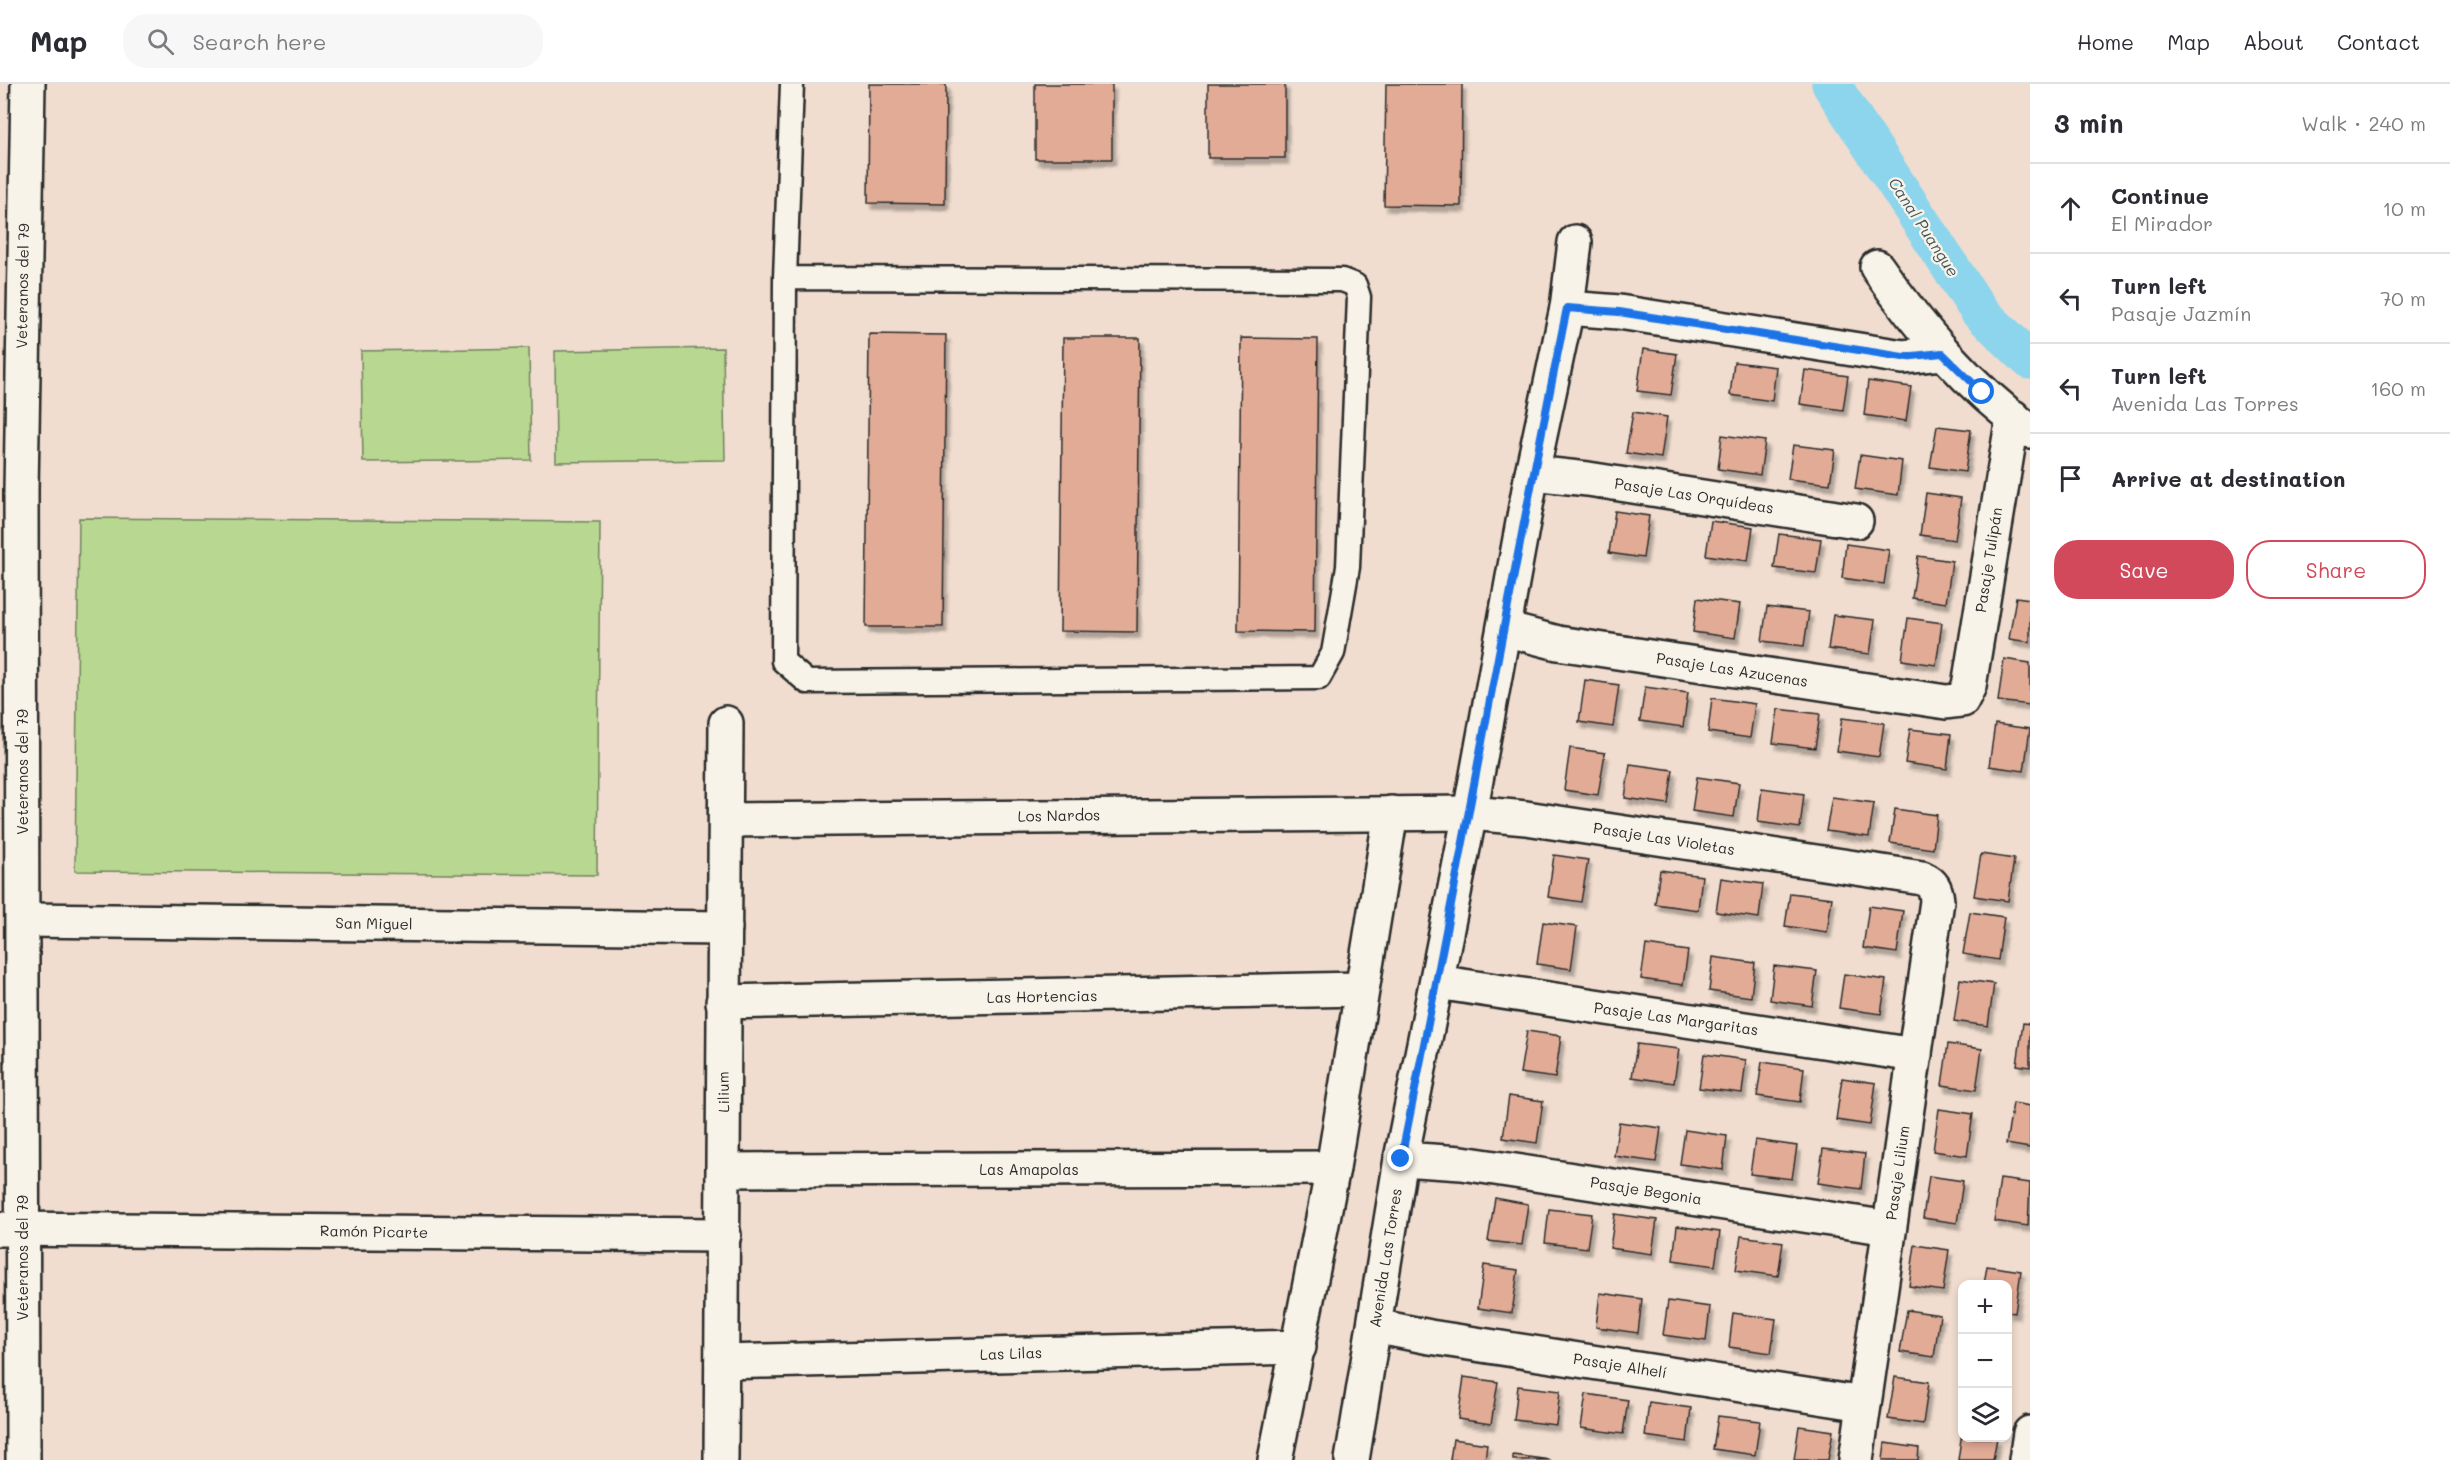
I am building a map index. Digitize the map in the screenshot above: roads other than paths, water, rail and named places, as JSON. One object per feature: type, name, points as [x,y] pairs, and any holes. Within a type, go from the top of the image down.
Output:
[{"type":"street","name":"Veteranos del 79","points":[[23,1460],[12,1229],[24,920],[12,885],[11,490],[28,84]]},
{"type":"street","name":"Avenida Las Torres","points":[[1352,1460],[1376,1326],[1401,1159],[1470,813],[1532,473],[1567,308],[1575,242]]},
{"type":"street","points":[[1876,267],[1907,311],[1942,353],[2021,424]]},
{"type":"street","points":[[1567,308],[1619,312],[1903,357],[1942,353]]},
{"type":"street","name":"Pasaje Tulipán","points":[[1962,700],[1969,686],[2021,424]]},
{"type":"street","name":"Pasaje Las Orquídeas","points":[[1532,473],[1588,479],[1856,521]]},
{"type":"street","name":"Pasaje Las Azucenas","points":[[1504,629],[1558,643],[1946,702],[1962,700]]},
{"type":"street","name":"Lilium","points":[[721,1460],[725,1170],[723,1002],[727,820],[726,723]]},
{"type":"street","points":[[1275,1460],[1333,1168],[1390,813]]},
{"type":"street","name":"Pasaje Las Violetas","points":[[1390,813],[1470,813],[1537,820],[1922,878],[1934,886]]},
{"type":"street","name":"Los Nardos","points":[[727,820],[1390,813]]},
{"type":"street","name":"Pasaje Lilium","points":[[1856,1460],[1937,901],[1934,886]]},
{"type":"street","name":"San Miguel","points":[[24,920],[725,928]]},
{"type":"street","name":"Pasaje Las Margaritas","points":[[1437,982],[1915,1055]]},
{"type":"street","name":"Las Hortencias","points":[[723,1002],[1361,989]]},
{"type":"street","name":"Pasaje Begonia","points":[[1401,1159],[1462,1163],[1890,1228]]},
{"type":"street","name":"Las Amapolas","points":[[725,1170],[1333,1168]]},
{"type":"street","name":"Ramón Picarte","points":[[12,1229],[724,1235]]},
{"type":"street","name":"Pasaje Alhelí","points":[[1376,1326],[1430,1337],[1864,1404]]},
{"type":"street","name":"Las Lilas","points":[[722,1362],[1299,1347]]},
{"type":"street","points":[[2026,1460],[2030,1433]]},
{"type":"lane","points":[[785,278],[1330,280],[1355,285],[1359,297],[1348,567],[1333,653],[1319,678],[807,682],[783,661],[785,278],[792,84]]},
{"type":"waterway","name":"Canal Puangue","points":[[1831,84],[1979,311],[2030,360]]}]
